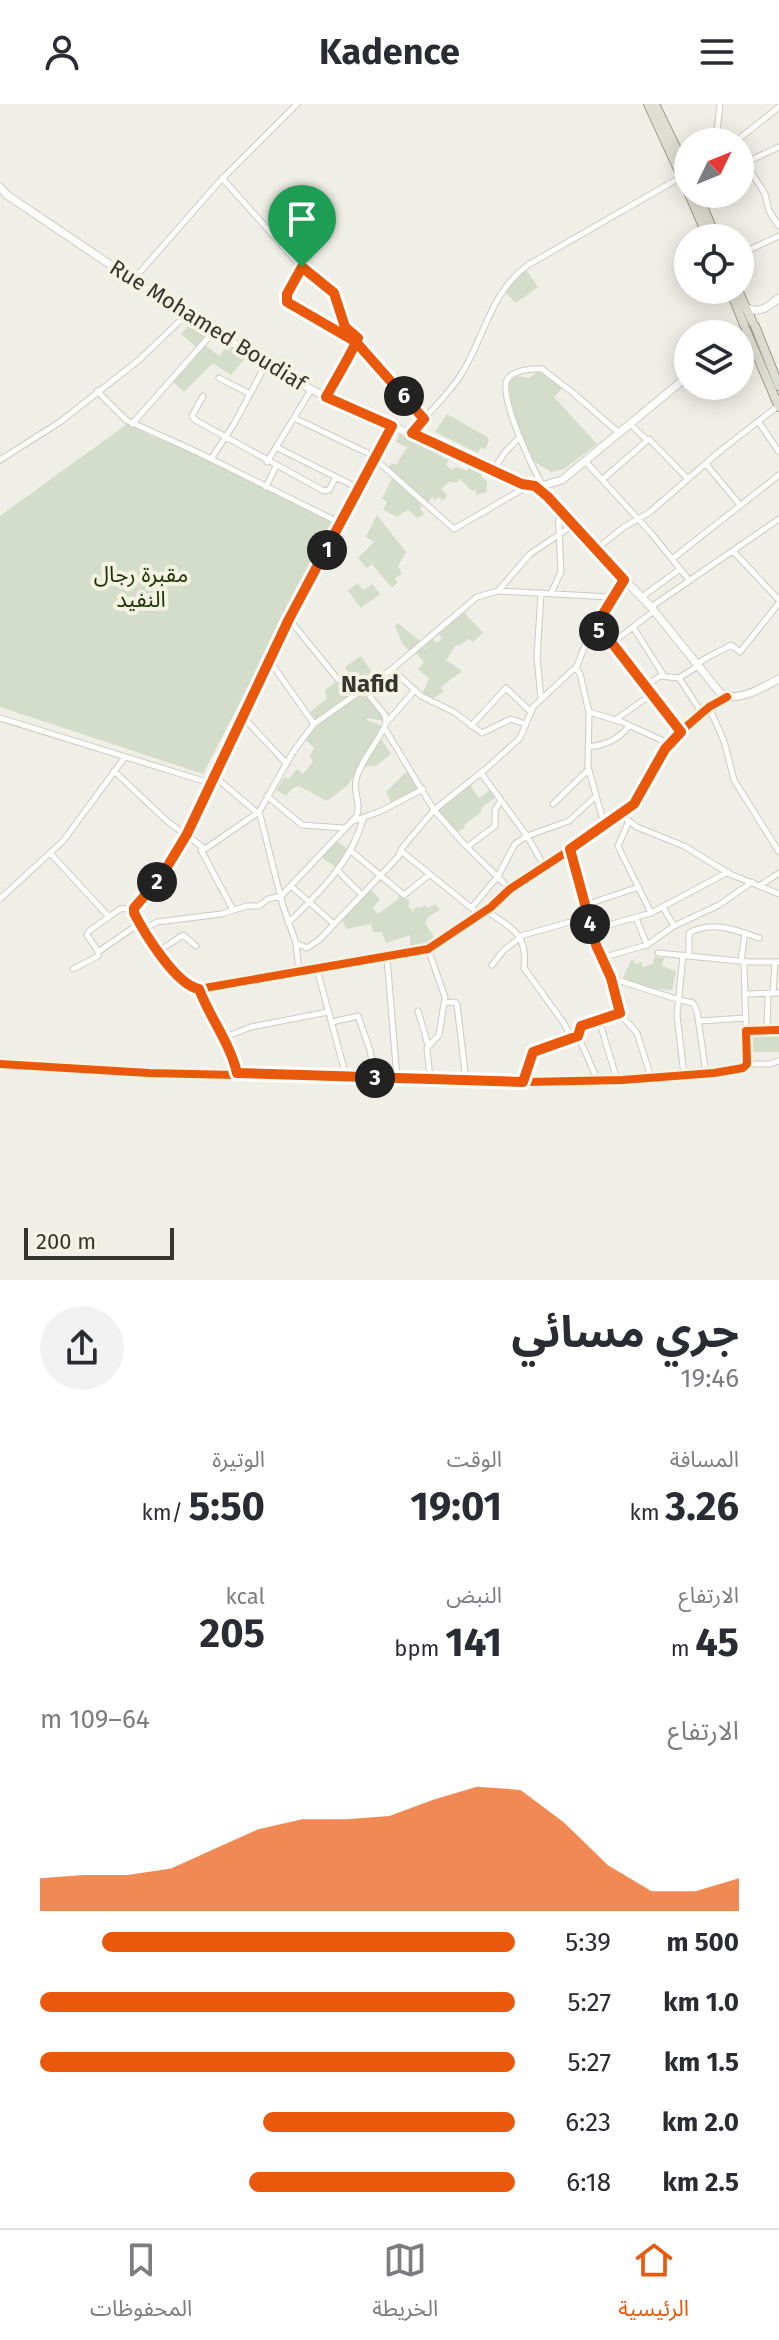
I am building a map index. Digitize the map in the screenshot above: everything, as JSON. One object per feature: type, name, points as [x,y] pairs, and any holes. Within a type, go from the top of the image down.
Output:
[{"type":"main road","points":[[648,104],[668,136]]},
{"type":"main road","points":[[655,104],[674,149]]},
{"type":"main road","points":[[744,304],[747,320]]},
{"type":"main road","points":[[754,339],[778,382]]},
{"type":"main road","points":[[754,343],[779,406]]},
{"type":"street","points":[[133,280],[222,178],[297,104]]},
{"type":"street","points":[[717,128],[720,104]]},
{"type":"street","points":[[753,128],[779,107]]},
{"type":"street","points":[[754,158],[779,147]]},
{"type":"street","points":[[222,178],[302,267],[334,293],[345,327],[357,336],[326,397]]},
{"type":"street","points":[[412,433],[461,375],[503,288],[519,272],[674,180]]},
{"type":"street","points":[[754,180],[765,194],[769,211],[779,226]]},
{"type":"street","name":"Rue Mohamed Boudiaf","points":[[0,187],[7,195],[133,280],[311,390],[536,486],[642,597],[713,686],[727,697]]},
{"type":"street","points":[[754,248],[779,236]]},
{"type":"street","points":[[302,267],[287,294],[287,302],[356,342],[424,419]]},
{"type":"street","points":[[754,321],[779,298]]},
{"type":"street","points":[[745,307],[753,311],[766,308]]},
{"type":"street","points":[[0,460],[60,422],[139,360],[188,313]]},
{"type":"street","points":[[132,424],[215,330]]},
{"type":"street","points":[[211,459],[266,364]]},
{"type":"street","points":[[536,486],[519,438],[507,381],[515,374],[537,368],[561,383],[618,432]]},
{"type":"street","points":[[219,378],[248,393]]},
{"type":"street","points":[[294,418],[375,458],[455,529],[536,486],[562,480],[674,387]]},
{"type":"street","points":[[267,462],[311,390]]},
{"type":"street","points":[[97,391],[132,424],[211,459],[341,524]]},
{"type":"street","points":[[203,396],[192,417],[267,462],[325,491],[336,477]]},
{"type":"street","points":[[595,550],[650,512],[779,406]]},
{"type":"street","points":[[758,421],[779,452]]},
{"type":"street","points":[[630,423],[647,440]]},
{"type":"street","points":[[134,908],[161,877],[187,834],[289,619],[392,426]]},
{"type":"street","points":[[493,470],[519,438]]},
{"type":"street","points":[[603,479],[652,439],[688,479]]},
{"type":"street","points":[[276,447],[360,489]]},
{"type":"street","points":[[585,460],[689,580]]},
{"type":"street","points":[[706,464],[740,505]]},
{"type":"street","points":[[266,487],[276,466]]},
{"type":"street","points":[[672,559],[779,475]]},
{"type":"street","points":[[551,593],[561,572],[555,504],[562,480]]},
{"type":"street","points":[[612,643],[689,580],[779,519]]},
{"type":"street","points":[[498,591],[530,554],[573,525]]},
{"type":"street","points":[[646,686],[664,676],[679,678],[707,656],[715,655],[731,645],[740,652],[779,602],[733,550]]},
{"type":"street","points":[[642,597],[680,569]]},
{"type":"street","points":[[296,943],[310,948],[380,875],[434,810],[520,738],[531,712],[541,699],[576,668],[611,597],[624,580]]},
{"type":"street","points":[[201,849],[206,849],[259,812],[286,763],[314,724],[392,669],[477,597],[498,591],[611,597]]},
{"type":"street","points":[[541,593],[537,657],[541,699]]},
{"type":"street","points":[[289,619],[336,677],[355,695]]},
{"type":"street","points":[[595,627],[612,643],[681,732]]},
{"type":"street","points":[[633,627],[664,676]]},
{"type":"street","points":[[269,660],[314,724]]},
{"type":"street","points":[[576,668],[589,712],[588,770],[605,827]]},
{"type":"street","points":[[392,669],[428,701],[454,712],[483,733],[511,719],[525,724]]},
{"type":"street","points":[[679,678],[705,710],[724,741],[734,780],[779,852]]},
{"type":"street","points":[[134,908],[142,926],[178,977],[190,987],[199,989],[428,949],[478,911],[621,815],[639,796],[670,744],[705,710],[727,697],[746,695],[779,679]]},
{"type":"street","points":[[471,726],[506,688],[531,712]]},
{"type":"street","points":[[364,689],[385,715],[385,726],[434,810],[510,889]]},
{"type":"street","points":[[73,969],[96,958],[98,952],[142,926],[259,906],[266,900],[281,896],[359,811],[356,778],[385,726],[415,690]]},
{"type":"street","points":[[615,720],[652,694]]},
{"type":"street","points":[[589,712],[670,744]]},
{"type":"street","points":[[242,715],[286,763]]},
{"type":"street","points":[[0,718],[125,757],[212,779],[259,812],[296,943],[300,972]]},
{"type":"street","points":[[588,747],[614,740],[629,726]]},
{"type":"street","points":[[0,899],[69,833],[125,757]]},
{"type":"street","points":[[553,804],[588,770]]},
{"type":"street","points":[[114,771],[201,849],[233,910]]},
{"type":"street","points":[[481,773],[527,836],[544,866]]},
{"type":"street","points":[[267,796],[302,825],[348,825],[423,789]]},
{"type":"street","points":[[478,911],[514,846],[527,836],[569,821],[595,797]]},
{"type":"street","points":[[467,847],[495,826],[495,810],[500,802]]},
{"type":"street","points":[[621,815],[728,872],[779,894]]},
{"type":"street","points":[[288,923],[310,902],[351,851],[363,819]]},
{"type":"street","points":[[629,821],[618,846],[651,913]]},
{"type":"street","points":[[570,849],[591,930],[611,978],[620,1013],[637,1033],[651,1077]]},
{"type":"street","points":[[351,851],[405,895],[429,875]]},
{"type":"street","points":[[401,851],[478,911],[520,937],[526,951],[524,968],[575,1037],[598,1081]]},
{"type":"street","points":[[50,853],[109,917]]},
{"type":"street","points":[[337,870],[361,894]]},
{"type":"street","points":[[591,930],[651,913],[728,872]]},
{"type":"street","points":[[761,886],[779,873]]},
{"type":"street","points":[[601,958],[647,945],[674,926],[719,905],[752,882]]},
{"type":"street","points":[[291,886],[334,924]]},
{"type":"street","points":[[585,905],[639,887]]},
{"type":"street","points":[[98,952],[88,933],[125,907],[134,908]]},
{"type":"street","points":[[663,907],[674,926]]},
{"type":"street","points":[[492,965],[520,937],[588,917]]},
{"type":"street","points":[[636,918],[647,945]]},
{"type":"street","points":[[684,1075],[677,1000],[688,936],[700,928],[732,927],[759,938]]},
{"type":"street","points":[[745,933],[743,962],[747,1064]]},
{"type":"street","points":[[159,951],[183,935],[196,946]]},
{"type":"street","points":[[428,949],[445,997],[439,1035],[428,1046]]},
{"type":"street","points":[[658,953],[743,962],[777,962],[767,1030]]},
{"type":"street","points":[[387,958],[397,1078]]},
{"type":"street","points":[[317,969],[346,1077]]},
{"type":"street","points":[[611,978],[693,1003],[699,1021],[706,1074]]},
{"type":"street","points":[[199,989],[237,1073]]},
{"type":"street","points":[[745,994],[773,994]]},
{"type":"street","points":[[444,1003],[455,1002],[457,1005],[466,1080]]},
{"type":"street","points":[[418,1011],[428,1046],[430,1079]]},
{"type":"street","points":[[223,1038],[251,1027],[328,1012]]},
{"type":"street","points":[[523,1082],[533,1052],[575,1037],[579,1027],[620,1013]]},
{"type":"street","points":[[332,1022],[358,1016],[370,1050],[375,1078]]},
{"type":"street","points":[[699,1021],[746,1018]]},
{"type":"street","points":[[599,1020],[618,1081]]},
{"type":"street","points":[[746,1031],[779,1030]]},
{"type":"street","points":[[0,1064],[149,1073],[523,1082],[618,1081],[706,1074],[743,1068],[747,1064],[779,1061]]},
{"type":"green space","points":[[526,270],[538,287],[516,303],[505,292]]},
{"type":"green space","points":[[194,319],[210,330],[196,347],[181,334]]},
{"type":"green space","points":[[229,343],[248,355],[231,375],[213,363],[184,392],[172,381],[205,345],[219,356]]},
{"type":"green space","points":[[540,370],[564,387],[554,397],[597,444],[564,469],[551,472],[530,459],[514,419],[508,383],[516,376],[529,378]]},
{"type":"green space","points":[[447,414],[487,437],[489,440],[485,449],[480,448],[478,453],[435,432]]},
{"type":"green space","name":"مقبرة رجال النفيد","points":[[127,424],[194,453],[334,522],[285,611],[203,774],[0,707],[0,516]]},
{"type":"green space","points":[[399,434],[426,447],[430,441],[444,448],[441,456],[447,459],[450,451],[453,452],[446,465],[452,470],[456,467],[467,471],[471,463],[483,468],[481,477],[487,481],[487,492],[476,495],[476,490],[472,491],[460,479],[456,483],[449,482],[441,489],[447,495],[443,501],[432,497],[427,504],[388,470],[391,463],[396,465],[407,447],[396,442]]},
{"type":"green space","points":[[393,477],[422,506],[420,508],[424,514],[418,518],[408,510],[397,517],[383,510],[387,502],[382,498]]},
{"type":"green space","points":[[377,515],[406,552],[398,566],[402,574],[395,578],[397,583],[392,588],[372,564],[367,568],[358,558],[374,542],[366,537]]},
{"type":"green space","points":[[357,583],[364,590],[372,584],[380,594],[361,608],[348,591]]},
{"type":"green space","points":[[463,611],[483,633],[473,642],[469,639],[456,645],[446,660],[462,671],[441,687],[444,692],[433,698],[424,697],[429,679],[418,669],[424,662],[414,651],[420,646],[427,650],[423,645],[431,637],[437,643],[442,638],[436,632]]},
{"type":"green space","points":[[398,623],[420,641],[409,651],[395,626]]},
{"type":"green space","points":[[361,656],[375,677],[354,689],[345,682],[351,677],[345,667]]},
{"type":"green space","points":[[336,681],[352,694],[317,721],[310,712],[327,699],[325,690]]},
{"type":"green space","points":[[363,691],[378,702],[384,719],[366,720],[383,726],[348,785],[327,801],[299,786],[286,796],[276,790],[285,777],[289,779],[297,769],[303,774],[313,762],[310,756],[314,748],[306,740],[315,728]]},
{"type":"green space","points":[[382,740],[391,754],[376,766],[364,769],[378,742]]},
{"type":"green space","points":[[408,770],[420,787],[392,804],[386,792]]},
{"type":"green space","points":[[470,785],[479,798],[490,790],[495,798],[456,834],[437,809]]},
{"type":"green space","points":[[336,840],[350,851],[337,868],[321,857]]},
{"type":"green space","points":[[369,888],[380,899],[373,908],[378,914],[400,895],[410,901],[408,906],[413,911],[416,907],[425,905],[428,908],[435,904],[440,910],[429,916],[425,923],[436,940],[425,947],[410,950],[410,935],[386,943],[382,932],[373,932],[371,924],[346,929],[342,918]]},
{"type":"green space","points":[[654,957],[664,958],[662,966],[676,971],[672,990],[648,988],[623,978],[632,959],[636,964],[642,962],[642,967],[653,964]]},
{"type":"green space","points":[[779,1033],[779,1052],[751,1052],[752,1034]]},
{"type":"cycle path","points":[[392,426],[289,619],[187,834],[161,877],[134,908],[153,946],[181,980],[199,989],[428,949],[634,804],[665,749],[709,707],[727,697]]},
{"type":"cycle path","points":[[0,1064],[149,1073],[527,1082],[622,1080],[743,1068],[747,1064],[746,1031],[779,1030]]},
{"type":"district","name":"Nafid","points":[[370,684]]},
{"type":"route","points":[[302,267],[287,294],[287,302],[356,342],[424,419],[412,433],[522,484],[535,486],[624,580],[595,627],[612,643],[681,732],[665,749],[634,804],[570,849],[596,945],[611,978],[620,1013],[581,1026],[578,1036],[533,1052],[523,1082],[237,1073],[199,989],[190,987],[178,977],[134,913],[134,908],[154,887],[187,834],[289,619],[392,426],[326,397],[342,368],[356,342],[358,338],[345,327],[334,293],[302,267]]}]
